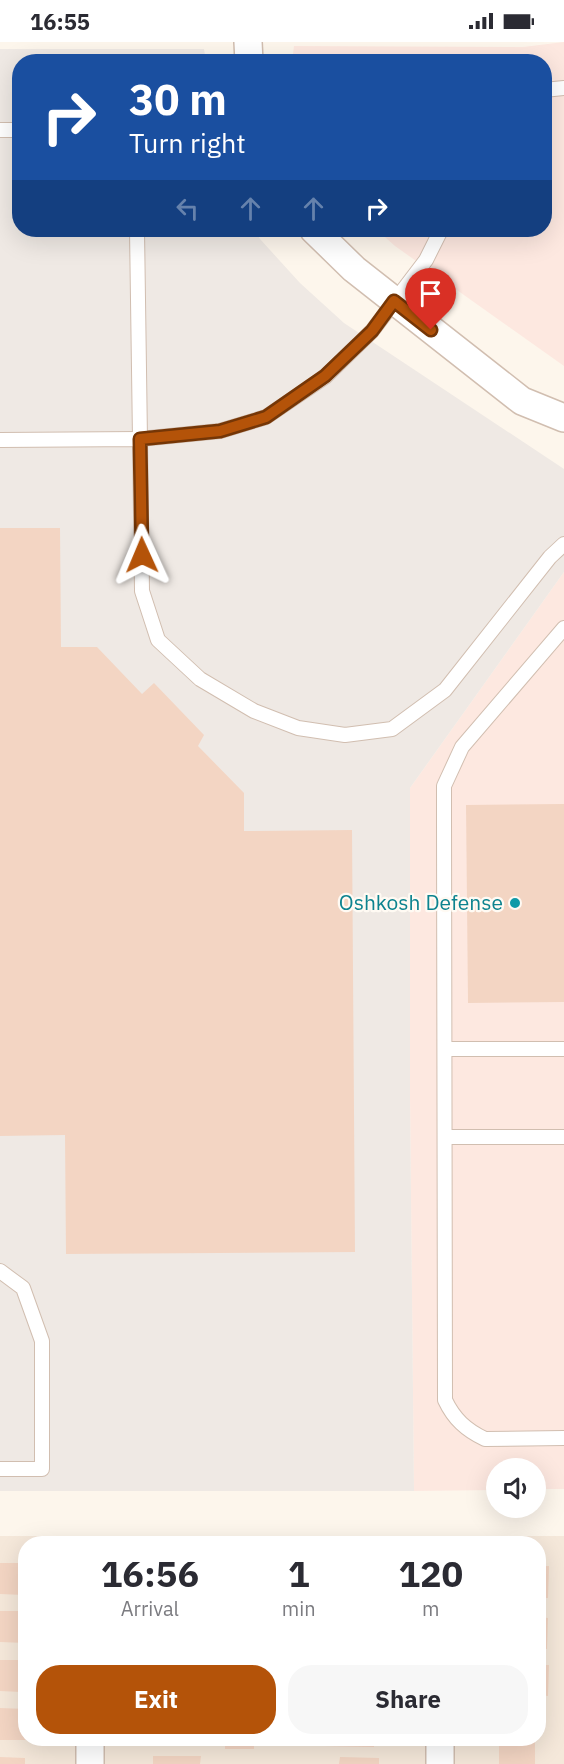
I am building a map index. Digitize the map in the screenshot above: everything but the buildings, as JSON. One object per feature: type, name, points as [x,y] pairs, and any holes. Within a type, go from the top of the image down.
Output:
[{"type":"street","points":[[321,237],[354,269],[522,401],[564,418]]},
{"type":"street","points":[[90,1746],[90,1764]]},
{"type":"street","points":[[440,1746],[440,1764]]},
{"type":"lane","points":[[137,237],[142,591],[158,640],[200,679],[254,711],[298,728],[345,735],[392,729],[446,690],[550,557],[564,544]]},
{"type":"lane","points":[[0,440],[140,439],[220,431],[266,417],[325,376],[372,331],[426,260],[438,237]]},
{"type":"lane","points":[[564,628],[462,747],[444,786],[445,1400],[463,1426],[484,1439],[564,1438]]},
{"type":"lane","points":[[445,1049],[564,1049]]},
{"type":"lane","points":[[445,1137],[564,1137]]},
{"type":"lane","points":[[0,1271],[23,1288],[42,1341],[42,1469],[0,1469]]},
{"type":"shaded area","points":[[564,42],[564,366],[385,237],[552,237],[552,54],[293,54],[294,46],[523,47]]},
{"type":"shaded area","points":[[0,49],[204,49],[205,54],[12,54],[12,237],[259,237],[300,283],[344,323],[564,469],[564,572],[410,788],[414,1491],[0,1491]]},
{"type":"shaded area","points":[[564,572],[564,1489],[546,1489],[546,1458],[486,1458],[486,1490],[414,1491],[410,788]]},
{"type":"shaded area","points":[[0,1536],[18,1536],[18,1746],[546,1746],[546,1536],[564,1536],[564,1764],[0,1764]]},
{"type":"place","name":"Oshkosh Defense","points":[[515,903]]},
{"type":"route","points":[[142,555],[140,439],[220,431],[266,417],[325,376],[372,331],[394,301],[431,330]]}]
